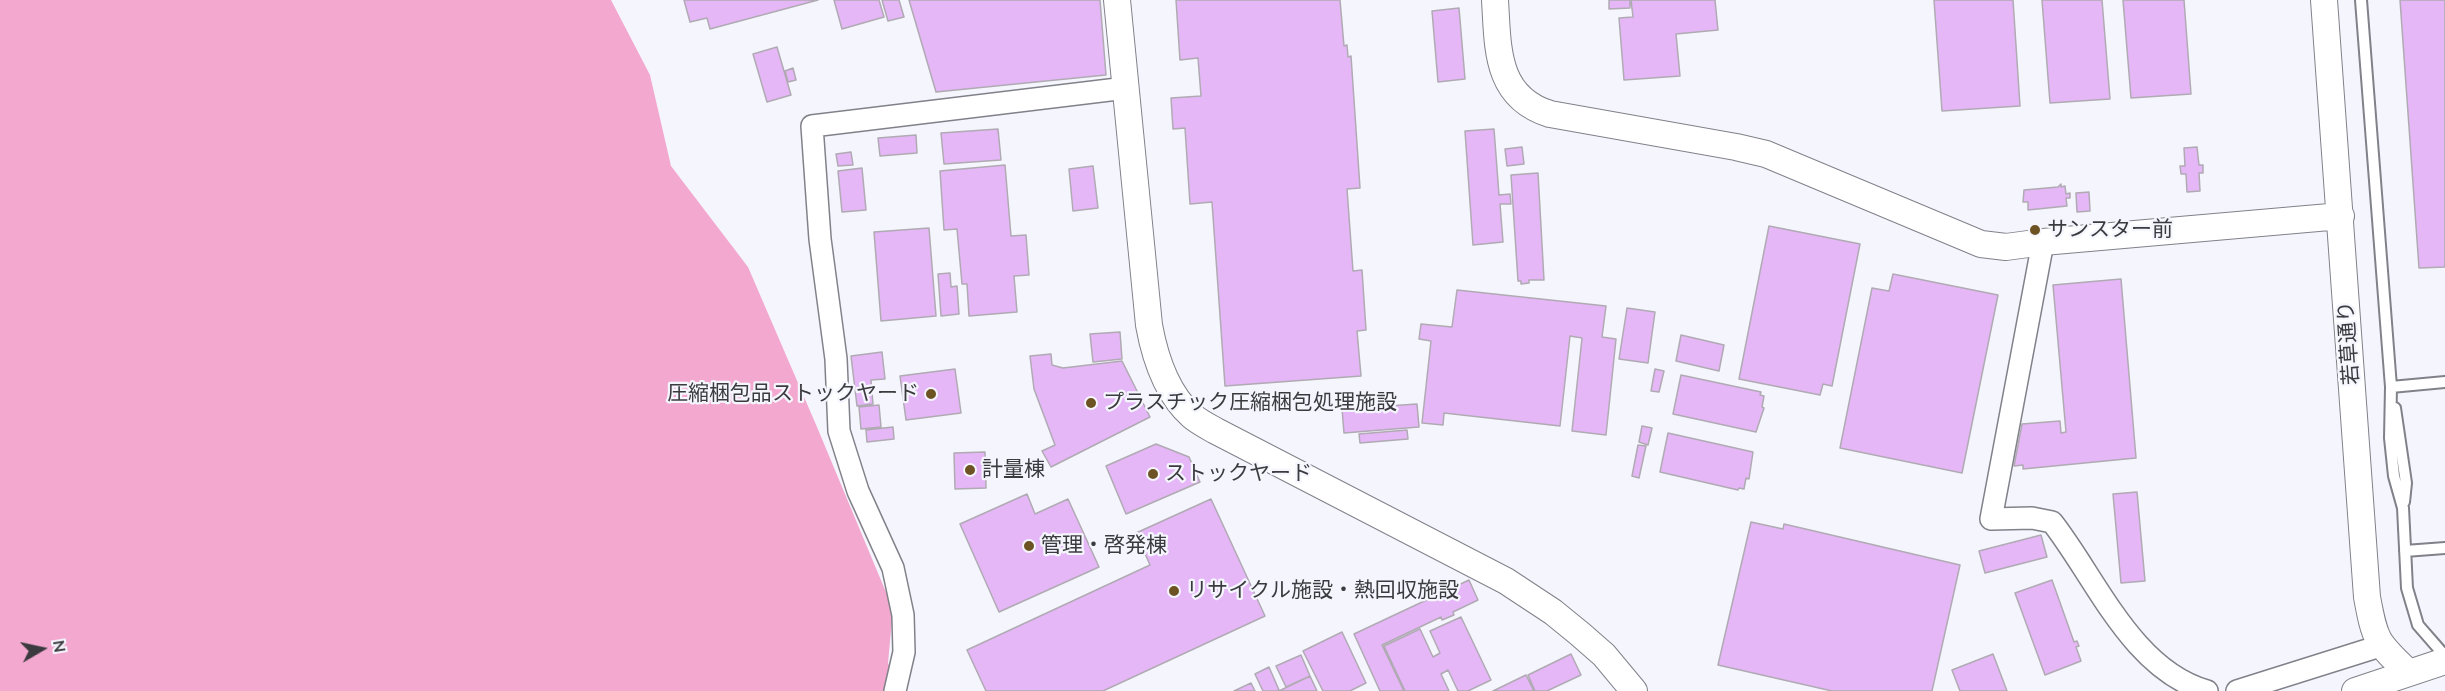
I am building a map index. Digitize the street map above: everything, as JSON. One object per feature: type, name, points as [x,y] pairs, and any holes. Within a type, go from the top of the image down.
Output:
[{"type":"street","points":[[1117,0],[1149,326],[1154,351],[1164,376],[1193,417],[1263,457],[1454,552],[1506,581],[1553,612],[1580,634],[1604,655],[1634,691]]},
{"type":"street","points":[[1495,0],[1499,55],[1505,78],[1520,98],[1534,110],[1766,154],[1981,244],[2006,247],[2341,216]]},
{"type":"street","name":"若草通り","points":[[2324,0],[2367,597],[2373,630],[2380,646],[2408,672]]},
{"type":"street","points":[[895,691],[904,652],[903,615],[893,568],[858,491],[839,431],[836,359],[820,239],[812,126],[1126,88]]},
{"type":"street","points":[[2043,242],[1991,519],[2032,518],[2052,522],[2140,650],[2195,688],[2207,691]]},
{"type":"street","points":[[2237,691],[2380,646]]},
{"type":"street","points":[[2355,691],[2445,661]]},
{"type":"lane","points":[[2361,0],[2391,387],[2401,435],[2406,483],[2403,508],[2407,588],[2418,625],[2445,656]]},
{"type":"lane","points":[[2391,387],[2445,382]]},
{"type":"lane","points":[[2405,551],[2445,548]]},
{"type":"shaded area","points":[[0,0],[611,0],[650,75],[671,166],[748,267],[817,427],[893,609],[888,663],[902,691],[0,691]]},
{"type":"building","points":[[684,0],[818,0],[710,29],[707,18],[690,22]]},
{"type":"building","points":[[834,0],[879,0],[884,17],[842,29]]},
{"type":"building","points":[[882,0],[899,0],[904,17],[888,21]]},
{"type":"building","points":[[909,0],[1100,0],[1106,75],[936,92]]},
{"type":"building","points":[[1176,0],[1340,0],[1344,46],[1347,45],[1348,57],[1351,56],[1360,188],[1347,189],[1353,271],[1362,270],[1366,330],[1357,331],[1361,376],[1225,386],[1212,202],[1190,204],[1185,128],[1173,129],[1171,98],[1201,96],[1198,58],[1180,60]]},
{"type":"building","points":[[1609,0],[1630,0],[1630,8],[1609,9]]},
{"type":"building","points":[[1631,0],[1715,0],[1718,30],[1676,34],[1680,76],[1624,80],[1619,18],[1633,17]]},
{"type":"building","points":[[1934,0],[2013,0],[2020,106],[1942,111]]},
{"type":"building","points":[[2042,0],[2102,0],[2110,99],[2050,103]]},
{"type":"building","points":[[2123,0],[2184,0],[2191,94],[2131,98]]},
{"type":"building","points":[[2400,0],[2445,0],[2445,267],[2419,268]]},
{"type":"building","points":[[1459,8],[1465,79],[1438,82],[1432,11]]},
{"type":"building","points":[[777,47],[791,95],[767,102],[753,54]]},
{"type":"building","points":[[793,68],[796,80],[788,82],[785,71]]},
{"type":"building","points":[[998,129],[1001,160],[944,164],[941,133]]},
{"type":"building","points":[[1494,129],[1499,195],[1510,194],[1511,204],[1500,204],[1503,242],[1473,245],[1465,131]]},
{"type":"building","points":[[916,135],[917,153],[880,156],[878,138]]},
{"type":"building","points":[[1522,147],[1524,164],[1507,166],[1505,149]]},
{"type":"building","points":[[2197,147],[2199,165],[2203,165],[2203,173],[2199,173],[2200,191],[2187,192],[2186,174],[2181,174],[2180,166],[2185,166],[2184,148]]},
{"type":"building","points":[[851,152],[853,165],[838,166],[836,154]]},
{"type":"building","points":[[1005,165],[1011,236],[1026,235],[1029,275],[1014,276],[1017,312],[969,316],[967,284],[962,284],[957,229],[944,230],[940,171]]},
{"type":"building","points":[[1093,166],[1098,208],[1073,211],[1069,169]]},
{"type":"building","points":[[862,168],[866,210],[842,212],[838,171]]},
{"type":"building","points":[[1538,173],[1544,280],[1529,280],[1529,283],[1521,284],[1521,281],[1518,281],[1511,175]]},
{"type":"building","points":[[2061,184],[2061,187],[2065,186],[2066,194],[2070,193],[2070,198],[2066,198],[2067,206],[2028,210],[2028,202],[2023,202],[2024,190],[2058,187]]},
{"type":"building","points":[[2089,192],[2090,211],[2077,212],[2076,193]]},
{"type":"building","points":[[1769,226],[1860,244],[1832,386],[1823,384],[1820,395],[1739,379]]},
{"type":"building","points":[[929,228],[936,316],[881,321],[874,232]]},
{"type":"building","points":[[950,273],[951,287],[957,286],[959,314],[941,316],[938,274]]},
{"type":"building","points":[[1893,274],[1998,295],[1962,473],[1840,448],[1872,288],[1889,291]]},
{"type":"building","points":[[2121,279],[2136,458],[2023,469],[2023,465],[2014,466],[2022,424],[2060,421],[2061,433],[2066,432],[2053,285]]},
{"type":"building","points":[[1457,290],[1606,306],[1602,337],[1616,339],[1606,435],[1572,431],[1582,338],[1570,336],[1560,426],[1444,413],[1443,425],[1422,423],[1431,341],[1419,339],[1421,324],[1452,327]]},
{"type":"building","points":[[1627,308],[1655,312],[1648,363],[1619,359]]},
{"type":"building","points":[[1120,332],[1122,359],[1093,362],[1090,334]]},
{"type":"building","points":[[1681,335],[1724,345],[1719,371],[1676,361]]},
{"type":"building","points":[[882,352],[885,379],[871,380],[873,404],[857,406],[851,356]]},
{"type":"building","name":"プラスチック圧縮梱包処理施設","points":[[1051,354],[1052,365],[1063,368],[1122,361],[1150,417],[1051,467],[1042,451],[1055,445],[1034,389],[1030,356]]},
{"type":"building","name":"圧縮梱包品ストックヤード","points":[[955,369],[961,413],[906,420],[900,376]]},
{"type":"building","points":[[1655,369],[1664,371],[1659,392],[1651,391]]},
{"type":"building","points":[[1681,375],[1761,392],[1760,395],[1764,396],[1762,407],[1764,408],[1756,432],[1673,414]]},
{"type":"building","points":[[1417,404],[1419,427],[1344,433],[1342,409]]},
{"type":"building","points":[[879,405],[881,427],[861,429],[859,407]]},
{"type":"building","points":[[1642,426],[1652,428],[1648,445],[1639,442]]},
{"type":"building","points":[[893,427],[894,439],[867,442],[866,430]]},
{"type":"building","points":[[1407,430],[1408,439],[1360,443],[1359,434]]},
{"type":"building","points":[[1668,433],[1753,452],[1749,479],[1746,478],[1744,489],[1739,488],[1738,490],[1660,472]]},
{"type":"building","name":"ストックヤード","points":[[1156,444],[1189,457],[1200,482],[1126,514],[1106,466]]},
{"type":"building","points":[[1638,445],[1646,446],[1639,478],[1632,476]]},
{"type":"building","name":"計量棟","points":[[985,452],[986,488],[955,489],[954,453]]},
{"type":"building","points":[[2137,492],[2145,581],[2121,583],[2113,494]]},
{"type":"building","name":"管理・啓発棟","points":[[1027,494],[1035,514],[1068,499],[1099,567],[999,612],[960,524]]},
{"type":"building","name":"リサイクル施設・熱回収施設","points":[[1211,499],[1265,616],[1103,691],[986,691],[967,650],[1150,565],[1136,533]]},
{"type":"building","points":[[1751,522],[1783,529],[1784,524],[1960,565],[1932,691],[1832,691],[1718,665]]},
{"type":"building","points":[[2041,535],[2047,557],[1985,573],[1979,551]]},
{"type":"building","points":[[1469,580],[1478,600],[1453,612],[1454,615],[1442,620],[1441,617],[1382,645],[1404,691],[1380,691],[1354,634]]},
{"type":"building","points":[[2052,580],[2074,642],[2077,641],[2079,646],[2076,647],[2081,661],[2045,675],[2015,593]]},
{"type":"building","points":[[1461,617],[1491,680],[1468,691],[1458,691],[1448,670],[1441,674],[1449,691],[1405,691],[1384,646],[1420,629],[1433,657],[1440,653],[1430,631]]},
{"type":"building","points":[[1342,632],[1366,683],[1350,691],[1323,691],[1303,651]]},
{"type":"building","points":[[1571,654],[1581,675],[1547,691],[1535,691],[1528,675]]},
{"type":"building","points":[[1993,654],[2007,691],[1960,691],[1952,670]]},
{"type":"building","points":[[1301,655],[1310,676],[1286,687],[1276,666]]},
{"type":"building","points":[[1269,667],[1279,690],[1277,691],[1263,691],[1255,674]]},
{"type":"building","points":[[1526,675],[1534,691],[1493,691]]},
{"type":"building","points":[[1310,676],[1317,691],[1279,691]]},
{"type":"building","points":[[1251,683],[1255,691],[1234,691]]},
{"type":"place","name":"サンスター前","points":[[2035,230]]},
{"type":"place","name":"圧縮梱包品ストックヤード","points":[[931,394]]},
{"type":"place","name":"プラスチック圧縮梱包処理施設","points":[[1091,403]]},
{"type":"place","name":"計量棟","points":[[970,470]]},
{"type":"place","name":"ストックヤード","points":[[1153,474]]},
{"type":"place","name":"管理・啓発棟","points":[[1029,546]]},
{"type":"place","name":"リサイクル施設・熱回収施設","points":[[1174,591]]}]
